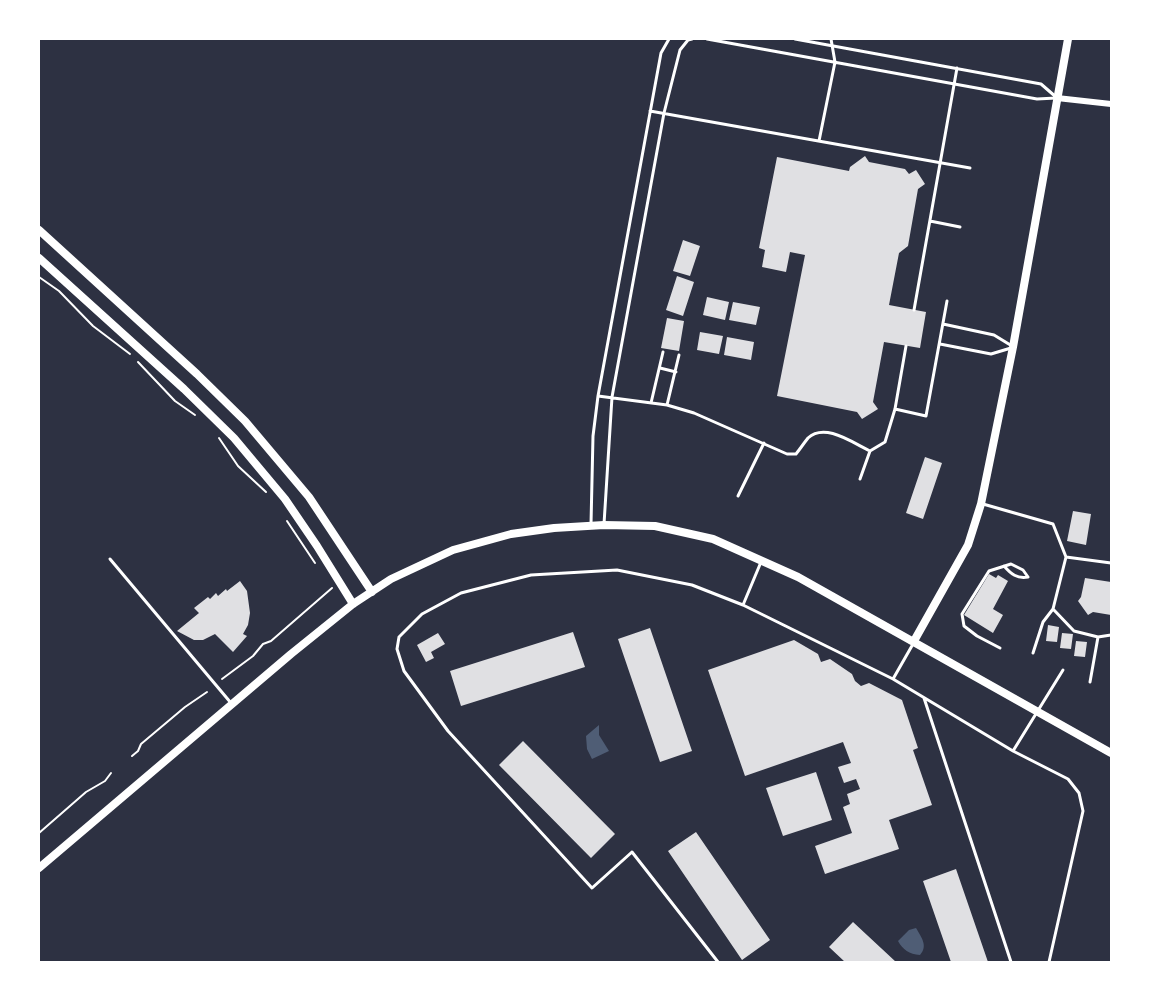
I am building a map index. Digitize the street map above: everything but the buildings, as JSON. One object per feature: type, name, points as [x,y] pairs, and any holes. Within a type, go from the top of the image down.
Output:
[{"type":"main road","points":[[39,230],[197,374],[245,421],[309,496],[372,592]]},
{"type":"main road","points":[[39,258],[234,438],[296,515],[353,604]]},
{"type":"main road","points":[[39,868],[353,604],[392,579],[453,550],[512,534],[604,525],[655,526],[713,539],[798,577],[1111,753]]},
{"type":"street","points":[[914,641],[968,545],[981,504],[1013,347],[1068,39]]},
{"type":"street","points":[[1057,98],[1111,104]]},
{"type":"lane","points":[[591,526],[593,436],[598,396],[661,53],[669,39]]},
{"type":"lane","points":[[604,525],[612,397],[664,113],[680,50],[688,40],[692,39]]},
{"type":"lane","points":[[707,39],[1037,99],[1057,98]]},
{"type":"lane","points":[[795,39],[1041,84],[1057,98]]},
{"type":"lane","points":[[819,141],[835,62],[831,39]]},
{"type":"lane","points":[[914,310],[957,68]]},
{"type":"lane","points":[[650,111],[970,168]]},
{"type":"lane","points":[[930,221],[960,226]]},
{"type":"lane","points":[[895,409],[926,416],[947,301]]},
{"type":"lane","points":[[943,324],[994,335],[1013,347]]},
{"type":"lane","points":[[939,344],[991,354],[1013,347]]},
{"type":"lane","points":[[860,479],[870,451],[885,442],[895,409],[906,346]]},
{"type":"lane","points":[[651,403],[663,352]]},
{"type":"lane","points":[[667,405],[679,355]]},
{"type":"lane","points":[[660,368],[676,372]]},
{"type":"lane","points":[[598,396],[667,405],[694,413],[787,454],[796,454],[809,437],[828,432],[870,451]]},
{"type":"lane","points":[[738,496],[764,443]]},
{"type":"lane","points":[[981,504],[1053,524],[1066,557],[1053,609],[1043,622],[1033,653]]},
{"type":"lane","points":[[1066,557],[1111,563]]},
{"type":"lane","points":[[110,560],[232,704]]},
{"type":"lane","points":[[743,605],[762,560]]},
{"type":"lane","points":[[1000,648],[964,626],[962,614],[989,571],[1011,564],[1023,570],[1028,577],[1020,578],[1005,566]]},
{"type":"lane","points":[[718,962],[632,852],[592,888],[448,731],[404,671],[397,649],[399,637],[422,614],[461,594],[531,575],[617,570],[692,585],[743,605],[892,679],[1013,751],[1068,779],[1079,793],[1083,811],[1049,962]]},
{"type":"lane","points":[[1053,609],[1074,631],[1098,637],[1111,635]]},
{"type":"lane","points":[[1090,682],[1098,637]]},
{"type":"lane","points":[[892,679],[914,641]]},
{"type":"lane","points":[[1013,751],[1063,670]]},
{"type":"lane","points":[[924,698],[1011,962]]},
{"type":"path","points":[[39,277],[59,291],[93,326],[136,360],[175,401],[200,419]]},
{"type":"path","points":[[219,437],[238,466],[268,494]]},
{"type":"path","points":[[283,514],[292,531],[318,567]]},
{"type":"path","points":[[222,679],[253,656],[263,644],[271,641],[332,588],[327,581]]},
{"type":"path","points":[[132,756],[141,744],[207,692]]},
{"type":"path","points":[[39,833],[86,792],[105,781],[111,773]]},
{"type":"water","points":[[599,725],[599,735],[609,751],[592,759],[587,749],[586,736]]},
{"type":"water","points":[[916,928],[924,945],[920,955],[907,951],[898,941],[909,930]]}]
